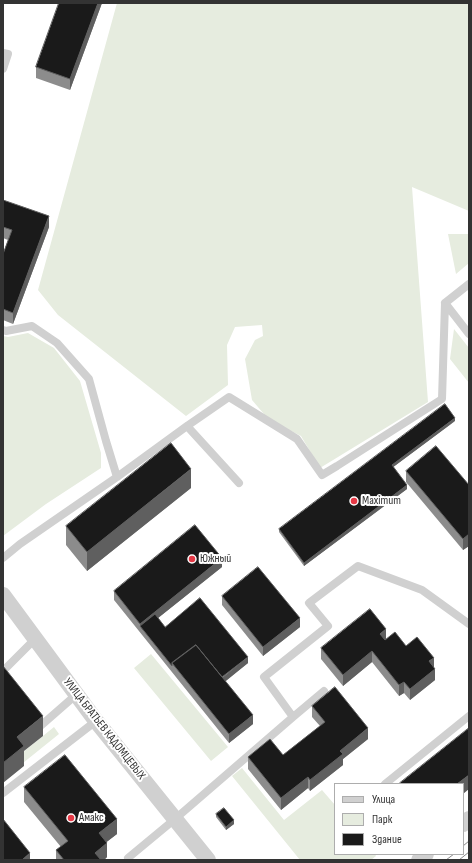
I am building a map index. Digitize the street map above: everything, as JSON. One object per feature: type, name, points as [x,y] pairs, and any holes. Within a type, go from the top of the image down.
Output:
[{"type":"street","name":"УЛИЦА БРАТЬЕВ КАДОМЦЕВЫХ","points":[[3,595],[96,721],[208,860]]},
{"type":"lane","points":[[3,53],[8,54],[3,69]]},
{"type":"lane","points":[[3,558],[20,544],[117,477],[140,466],[187,426],[229,397],[297,439],[322,474],[337,466],[442,400],[445,303],[469,284]]},
{"type":"lane","points":[[445,303],[469,334]]},
{"type":"lane","points":[[3,330],[6,331],[32,326],[57,343],[89,380],[117,477]]},
{"type":"lane","points":[[187,426],[239,484]]},
{"type":"lane","points":[[293,717],[264,677],[328,626],[309,603],[358,566],[422,590],[469,624]]},
{"type":"lane","points":[[3,671],[36,639]]},
{"type":"lane","points":[[128,858],[324,691]]},
{"type":"lane","points":[[37,729],[77,694]]},
{"type":"lane","points":[[386,783],[469,716]]},
{"type":"lane","points":[[3,793],[96,721]]},
{"type":"green space","points":[[117,3],[469,3],[469,211],[412,187],[428,402],[320,468],[301,436],[269,420],[252,400],[245,359],[255,340],[263,336],[262,325],[235,327],[227,345],[228,385],[186,416],[58,315],[38,290]]},
{"type":"green space","points":[[448,234],[469,234],[469,263],[456,274]]},
{"type":"green space","points":[[454,329],[469,348],[469,383],[450,359]]},
{"type":"green space","points":[[28,333],[54,348],[80,381],[101,453],[101,468],[46,504],[3,536],[3,336],[8,337]]},
{"type":"green space","points":[[151,654],[228,747],[211,761],[134,668]]},
{"type":"green space","points":[[54,727],[59,734],[23,763],[17,757]]},
{"type":"green space","points":[[242,768],[284,820],[322,790],[334,804],[334,855],[376,856],[371,860],[300,860],[232,776]]},
{"type":"building","points":[[59,3],[98,3],[70,79],[36,67]]},
{"type":"building","points":[[3,200],[49,216],[13,313],[3,309],[3,254],[12,230],[3,227]]},
{"type":"building","points":[[445,404],[455,418],[392,465],[407,485],[304,563],[279,529]]},
{"type":"building","points":[[171,443],[191,469],[87,552],[66,526]]},
{"type":"building","points":[[436,446],[469,485],[469,534],[463,539],[406,471]]},
{"type":"building","points":[[195,525],[222,558],[140,624],[114,591]]},
{"type":"building","points":[[258,567],[300,618],[263,647],[222,596]]},
{"type":"building","points":[[200,598],[248,657],[222,677],[196,645],[172,663],[172,666],[140,626],[155,614],[165,627]]},
{"type":"building","points":[[370,609],[386,629],[380,634],[385,640],[395,632],[406,646],[417,637],[434,658],[429,661],[435,669],[410,689],[404,682],[399,685],[372,651],[343,675],[321,648]]},
{"type":"building","points":[[196,645],[253,715],[229,734],[172,663]]},
{"type":"building","points":[[3,666],[43,716],[17,737],[24,746],[3,763]]},
{"type":"building","points":[[335,687],[368,728],[340,751],[343,754],[310,780],[308,777],[281,798],[248,757],[270,739],[283,755],[325,722],[312,706]]},
{"type":"building","points":[[469,728],[469,775],[458,783],[400,783]]},
{"type":"building","name":"Амакс","points":[[65,755],[117,819],[99,833],[107,843],[95,853],[101,860],[64,860],[56,850],[68,841],[24,787]]},
{"type":"building","points":[[224,808],[234,820],[226,827],[216,814]]},
{"type":"building","points":[[3,819],[30,853],[22,860],[3,860]]},
{"type":"tram line","points":[[464,845],[469,841]]},
{"type":"tram line","points":[[459,860],[469,852]]},
{"type":"tram line","points":[[446,860],[453,855]]},
{"type":"place","name":"Maximum","points":[[354,501]]},
{"type":"place","name":"Южный","points":[[192,559]]},
{"type":"place","name":"Амакс","points":[[71,818]]}]
